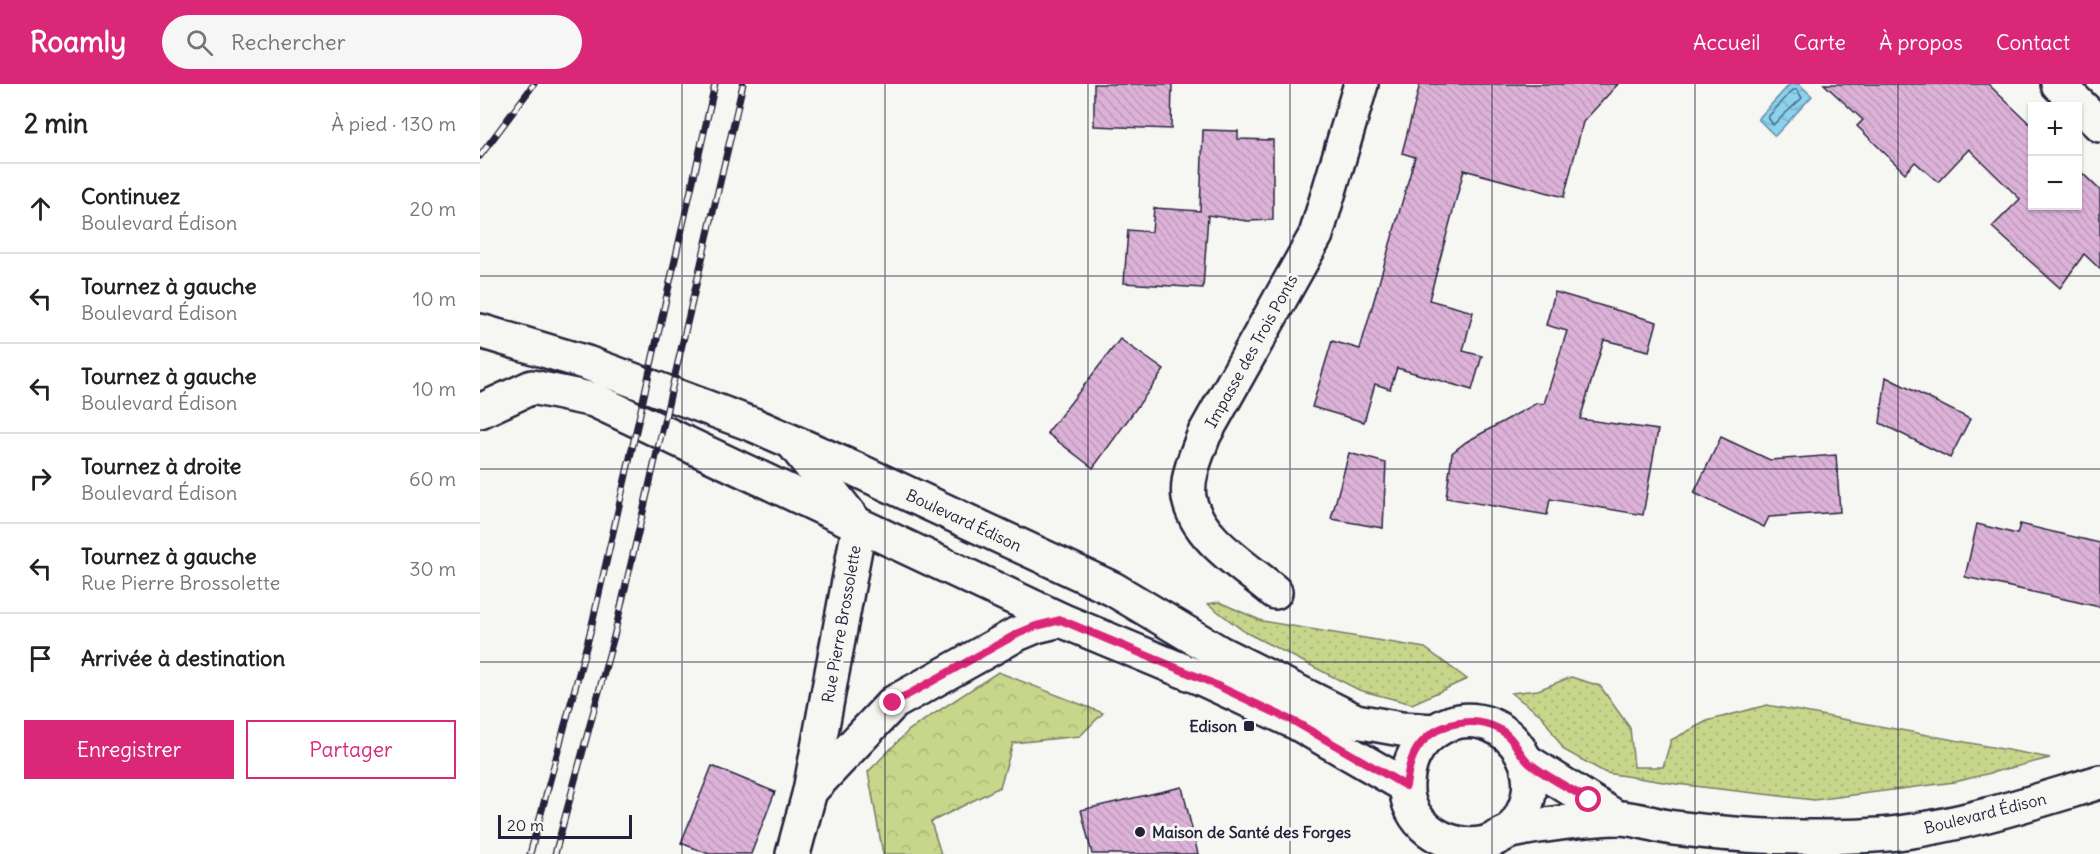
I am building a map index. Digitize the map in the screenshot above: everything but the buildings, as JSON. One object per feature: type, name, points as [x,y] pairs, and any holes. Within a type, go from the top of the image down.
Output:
[{"type":"main road","name":"Impasse des Trois Ponts","points":[[1275,592],[1203,531],[1189,497],[1192,469],[1204,435],[1316,235],[1361,84]]},
{"type":"main road","points":[[2058,84],[2100,125]]},
{"type":"main road","name":"Boulevard Édison","points":[[480,331],[587,363],[754,425],[1113,589],[1220,653],[1356,721],[1381,727],[1435,731],[1456,723],[1478,722],[1499,729],[1516,743],[1528,762],[1617,818]]},
{"type":"main road","points":[[480,411],[532,387],[594,400],[859,527],[1061,620],[1203,679],[1297,723],[1406,786],[1410,765],[1419,746],[1435,731]]},
{"type":"main road","name":"Rue Pierre Brossolette","points":[[793,443],[859,527],[810,791],[793,854]]},
{"type":"main road","name":"Rue Pierre Brossolette","points":[[810,791],[893,703],[1017,634],[1036,626],[1061,620]]},
{"type":"main road","points":[[1509,832],[1520,820],[1529,802],[1532,784],[1528,762]]},
{"type":"main road","name":"Boulevard Édison","points":[[1406,786],[1411,806],[1421,823],[1436,837],[1455,845],[1481,844],[1509,832],[1617,818],[1673,828],[1802,837],[1896,833],[1984,816],[2100,782]]},
{"type":"green space","points":[[1219,602],[1262,621],[1425,648],[1467,679],[1412,704],[1359,690],[1245,632],[1208,604]]},
{"type":"green space","points":[[998,672],[1103,713],[1080,736],[1013,743],[1000,787],[931,822],[941,854],[883,854],[868,772],[909,730]]},
{"type":"green space","points":[[1571,677],[1600,686],[1630,728],[1634,767],[1663,767],[1671,740],[1707,721],[1767,705],[2050,758],[1955,782],[1814,800],[1676,784],[1606,773],[1564,750],[1542,716],[1511,693],[1538,690]]},
{"type":"water","points":[[1790,84],[1799,84],[1812,96],[1775,136],[1758,119]]},
{"type":"railway","points":[[480,156],[534,84]]},
{"type":"railway","points":[[530,854],[591,629],[715,84]]},
{"type":"railway","points":[[555,854],[614,636],[743,84]]},
{"type":"place","name":"Edison","points":[[1249,726]]},
{"type":"place","name":"Maison de Santé des Forges","points":[[1140,832]]},
{"type":"route","points":[[893,703],[1017,634],[1036,626],[1061,620],[1203,679],[1297,723],[1406,786],[1410,765],[1419,746],[1435,731],[1456,723],[1478,722],[1499,729],[1516,743],[1528,762],[1589,800]]}]
